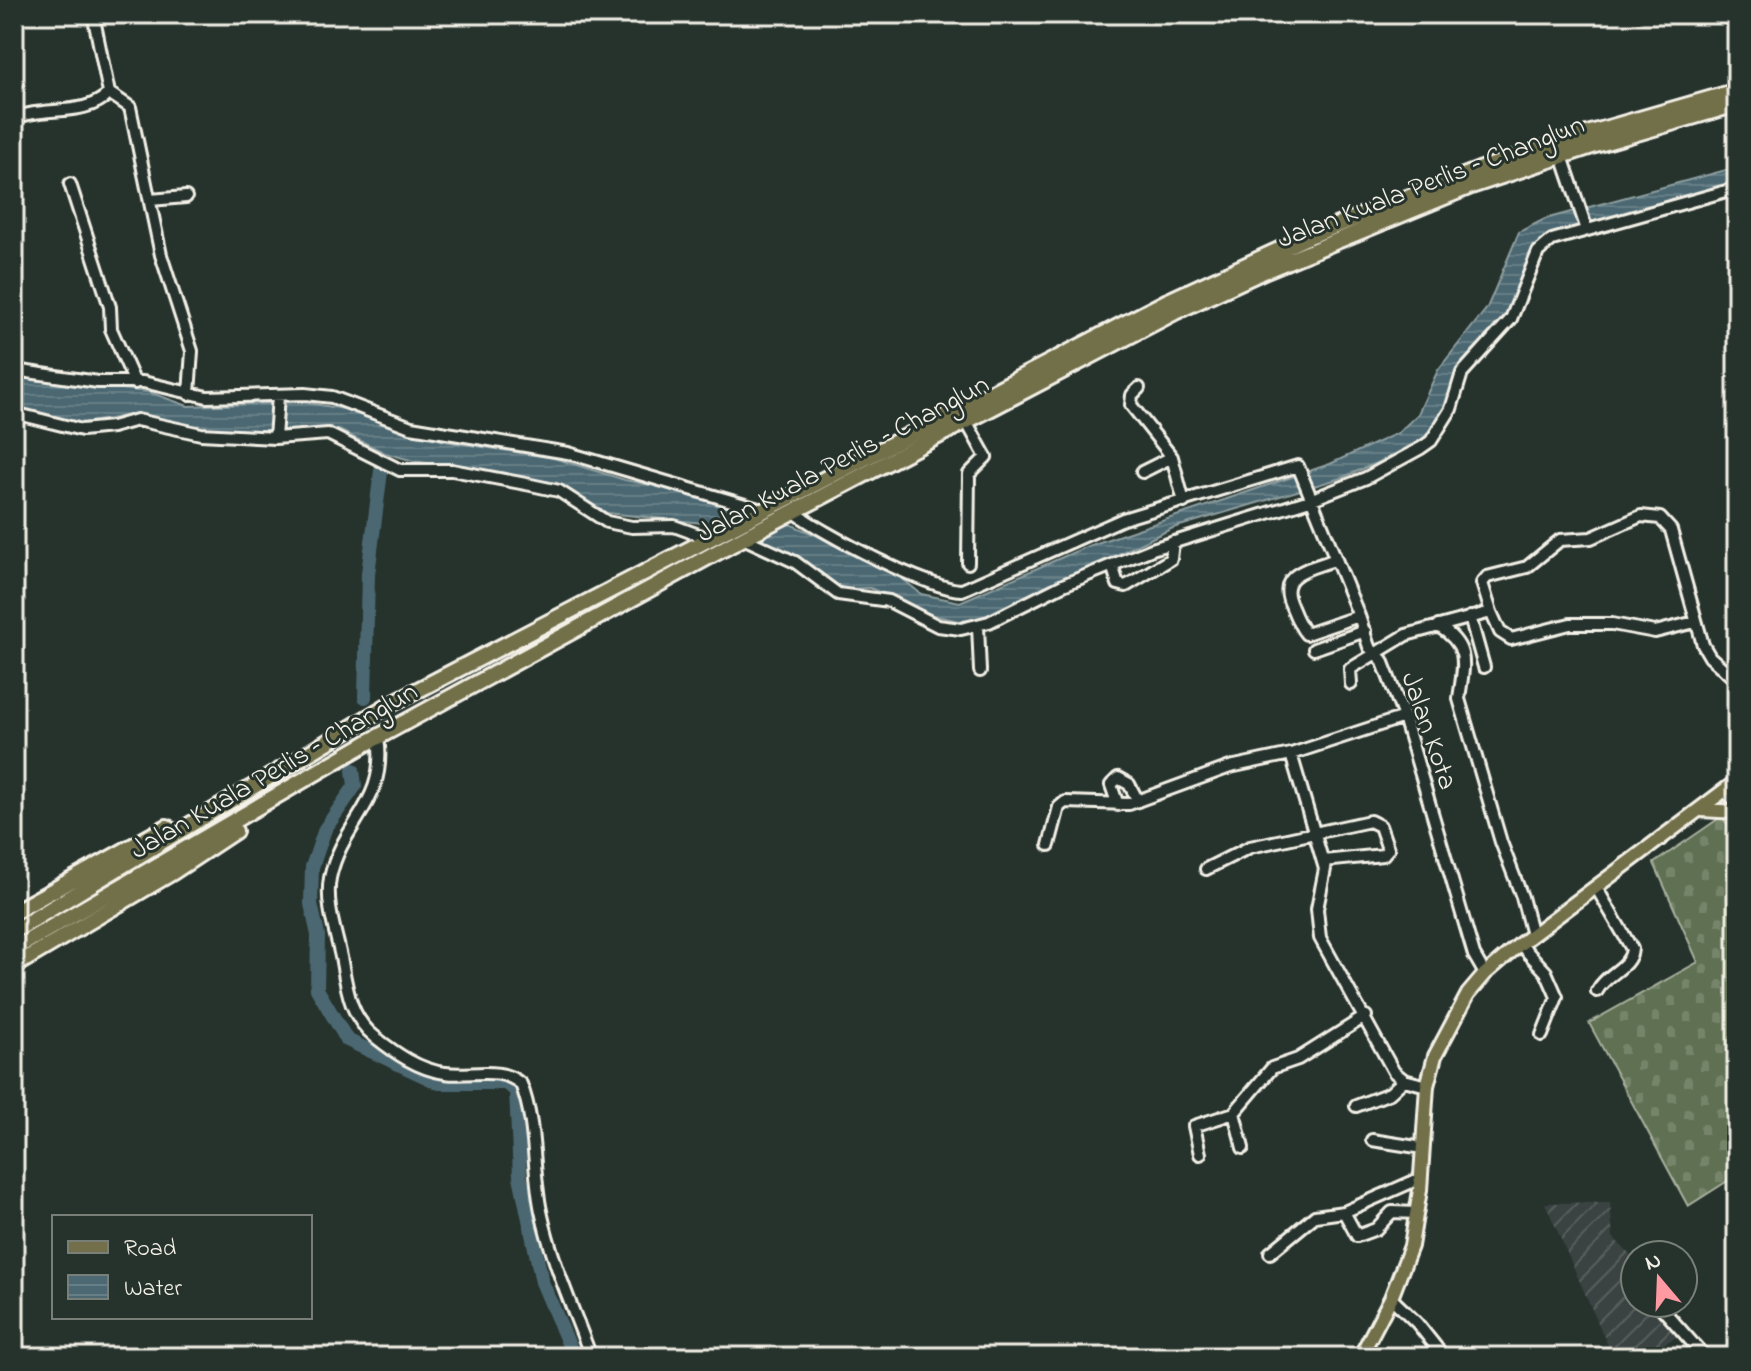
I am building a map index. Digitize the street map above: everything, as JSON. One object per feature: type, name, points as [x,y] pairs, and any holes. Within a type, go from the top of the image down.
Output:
[{"type":"highway","points":[[1587,134],[1663,103],[1737,81]]},
{"type":"highway","name":"Jalan Kuala Perlis – Changlun","points":[[14,931],[367,718],[761,510],[1236,269],[1378,208],[1587,134],[1737,91]]},
{"type":"highway","name":"Jalan Kuala Perlis – Changlun","points":[[14,949],[366,743],[744,538],[1243,280],[1458,191],[1562,156],[1737,104]]},
{"type":"highway","points":[[14,912],[305,753]]},
{"type":"highway","points":[[14,966],[173,872],[341,759]]},
{"type":"highway","points":[[14,905],[77,875]]},
{"type":"main road","points":[[1360,1357],[1391,1298],[1411,1246],[1421,1178],[1427,1086],[1451,1022],[1485,974],[1520,944],[1732,787]]},
{"type":"main road","points":[[1700,810],[1737,812]]},
{"type":"street","points":[[93,14],[109,93],[130,107],[161,255],[192,351],[189,394]]},
{"type":"street","points":[[14,119],[35,111],[56,113],[98,101],[109,93]]},
{"type":"street","points":[[1562,156],[1586,227]]},
{"type":"street","points":[[70,184],[110,307],[111,329],[135,383]]},
{"type":"street","points":[[744,538],[795,562],[838,594],[889,601],[938,626],[961,629],[978,626],[1112,565],[1382,470],[1431,441],[1451,409],[1462,373],[1511,319],[1538,252],[1552,240],[1586,227],[1737,188]]},
{"type":"street","points":[[150,200],[186,197]]},
{"type":"street","points":[[14,370],[98,382],[135,383],[189,394],[278,399],[332,397],[411,427],[568,453],[761,510]]},
{"type":"street","points":[[791,514],[937,586],[955,591],[972,587],[1123,519],[1184,502],[1172,457],[1134,412],[1131,400],[1139,388]]},
{"type":"street","points":[[275,435],[278,399]]},
{"type":"street","points":[[14,413],[82,430],[112,427],[137,420],[201,434],[335,436],[400,470],[452,470],[559,491],[607,522],[632,527],[674,526],[709,538]]},
{"type":"street","points":[[966,421],[986,457],[969,474],[968,563]]},
{"type":"street","points":[[1142,472],[1172,457]]},
{"type":"street","name":"Jalan Kota","points":[[1184,502],[1299,468],[1374,653],[1382,660],[1404,717],[1474,955],[1485,974]]},
{"type":"street","points":[[1695,622],[1655,632],[1612,624],[1570,624],[1511,639],[1500,632],[1482,583],[1487,577],[1527,567],[1560,540],[1591,538],[1633,518],[1649,516],[1664,520],[1671,530],[1695,622],[1710,657],[1737,681]]},
{"type":"street","points":[[1112,565],[1118,584],[1126,586],[1171,559],[1173,542]]},
{"type":"street","points":[[1336,559],[1295,576],[1287,583],[1285,592],[1306,634],[1359,616]]},
{"type":"street","points":[[1351,684],[1350,669],[1406,635],[1491,612]]},
{"type":"street","points":[[1470,617],[1484,667]]},
{"type":"street","points":[[978,626],[980,671]]},
{"type":"street","points":[[1438,626],[1453,636],[1463,658],[1465,677],[1459,699],[1532,935]]},
{"type":"street","points":[[1314,649],[1365,631]]},
{"type":"street","points":[[1049,845],[1059,807],[1065,802],[1118,805],[1138,801],[1230,767],[1291,754],[1404,717]]},
{"type":"street","points":[[366,743],[381,757],[378,781],[336,859],[329,890],[351,1003],[361,1024],[372,1034],[425,1068],[447,1074],[500,1073],[521,1084],[532,1123],[541,1209],[555,1268],[591,1357]]},
{"type":"street","points":[[1291,754],[1326,879],[1317,909],[1320,938],[1366,1016],[1394,1072],[1404,1080],[1427,1086]]},
{"type":"street","points":[[1118,805],[1111,785],[1118,778],[1129,784],[1138,801]]},
{"type":"street","points":[[1732,787],[1737,804]]},
{"type":"street","points":[[1206,869],[1250,847],[1376,821],[1388,849],[1383,855],[1323,861]]},
{"type":"street","points":[[1596,887],[1632,949],[1629,960],[1605,978],[1597,991]]},
{"type":"street","points":[[1520,944],[1546,972],[1557,997],[1542,1035]]},
{"type":"street","points":[[1200,1154],[1194,1126],[1234,1113],[1272,1068],[1298,1059],[1366,1016]]},
{"type":"street","points":[[1356,1106],[1390,1093],[1404,1080]]},
{"type":"street","points":[[1234,1113],[1243,1148]]},
{"type":"street","points":[[1372,1140],[1423,1148]]},
{"type":"street","points":[[1270,1253],[1311,1218],[1344,1212],[1421,1178]]},
{"type":"street","points":[[1344,1212],[1357,1236],[1376,1229],[1392,1212],[1417,1213]]},
{"type":"street","points":[[1391,1298],[1417,1323],[1444,1357]]},
{"type":"street","points":[[1671,1319],[1705,1357]]},
{"type":"shaded area","points":[[1610,1202],[1613,1237],[1619,1243],[1619,1319],[1662,1319],[1677,1337],[1639,1357],[1613,1357],[1545,1203]]},
{"type":"green space","points":[[1721,817],[1737,834],[1734,943],[1737,958],[1737,1175],[1688,1206],[1589,1023],[1698,962],[1654,863]]},
{"type":"water","points":[[1737,167],[1737,182],[1549,234],[1537,245],[1504,320],[1457,376],[1438,424],[1418,446],[1341,478],[1173,528],[980,619],[959,621],[932,615],[870,588],[847,589],[826,583],[810,565],[771,545],[703,523],[607,513],[557,483],[414,461],[385,453],[339,430],[208,430],[134,415],[77,424],[14,408],[14,377],[149,392],[188,406],[302,402],[350,410],[444,441],[554,458],[625,480],[691,493],[767,514],[887,566],[921,594],[960,602],[1088,546],[1330,464],[1398,433],[1418,414],[1438,370],[1487,308],[1519,232],[1545,219]]},
{"type":"waterway","points":[[365,697],[368,574],[381,471]]},
{"type":"waterway","points":[[353,770],[355,786],[325,829],[312,867],[311,904],[318,935],[317,989],[347,1040],[439,1083],[505,1083],[516,1090],[520,1176],[542,1282],[574,1357]]}]
